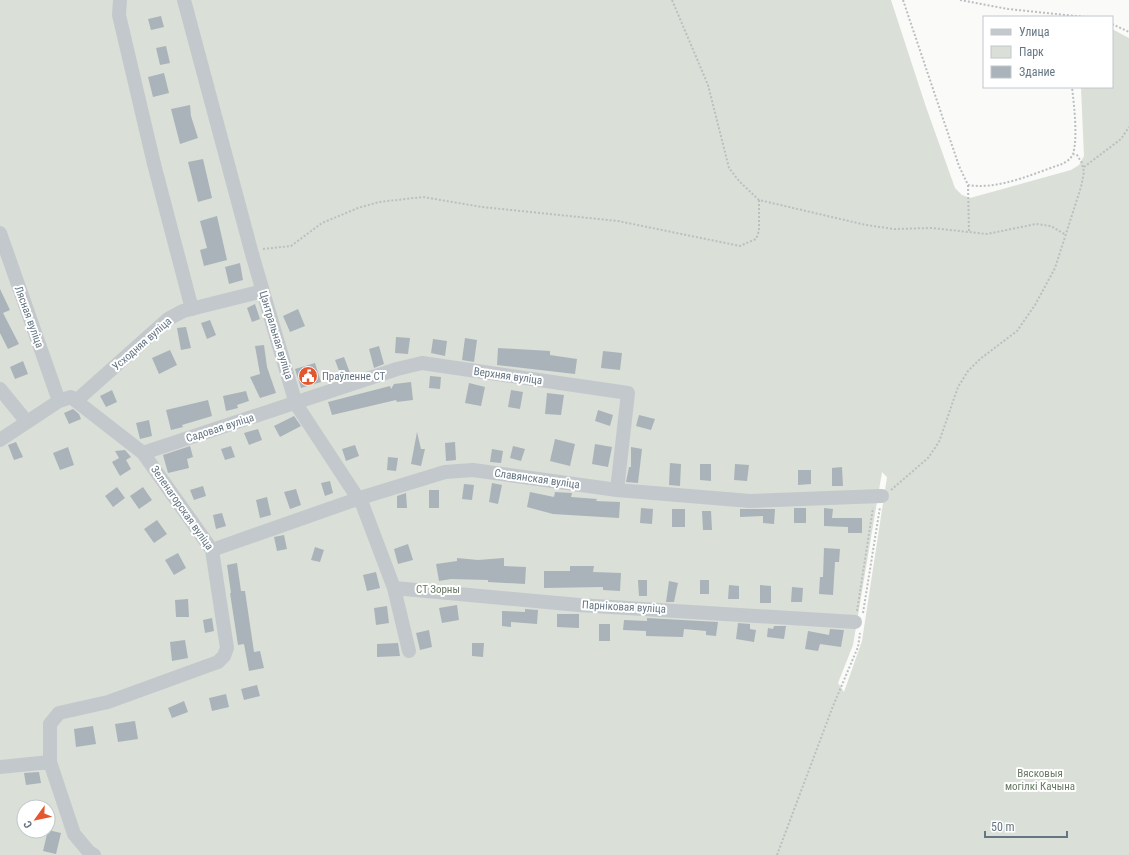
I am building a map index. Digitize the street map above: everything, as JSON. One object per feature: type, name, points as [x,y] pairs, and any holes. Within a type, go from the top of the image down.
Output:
[{"type":"street","points":[[120,0],[119,15],[154,164],[192,310]]},
{"type":"street","name":"Цэнтральная вуліца","points":[[184,0],[251,250],[296,404],[360,498],[394,588],[409,651]]},
{"type":"street","name":"Лясная вуліца","points":[[0,233],[59,401]]},
{"type":"street","name":"Усходняя вуліца","points":[[76,401],[168,319],[183,311],[192,310],[263,291]]},
{"type":"street","name":"Верхняя вуліца","points":[[296,404],[397,369],[422,363],[628,393],[617,490]]},
{"type":"street","points":[[0,389],[27,422]]},
{"type":"street","points":[[0,440],[59,401],[70,397],[76,401]]},
{"type":"street","name":"Зеленагорская вуліца","points":[[76,401],[143,453],[212,550],[227,648],[224,656],[218,662],[108,702],[59,713],[50,724],[50,762],[74,834],[89,852],[94,855]]},
{"type":"street","name":"Садовая вуліца","points":[[143,453],[296,404]]},
{"type":"street","name":"Славянская вуліца","points":[[212,550],[360,498],[445,472],[473,470],[617,490],[750,501],[878,497]]},
{"type":"street","name":"Парніковая вуліца","points":[[394,588],[578,604],[859,622]]},
{"type":"street","points":[[0,767],[50,762]]},
{"type":"path","points":[[672,0],[708,85],[729,168],[739,181],[759,200],[866,225],[894,229],[932,228],[987,234],[1036,224],[1051,226],[1066,235]]},
{"type":"path","points":[[903,0],[944,122],[968,185],[970,232]]},
{"type":"path","points":[[960,0],[1008,9],[1074,16]]},
{"type":"path","points":[[1113,24],[1129,32]]},
{"type":"path","points":[[968,185],[980,187],[994,186],[1062,164],[1069,160],[1073,154],[1075,125],[1072,88]]},
{"type":"path","points":[[1083,167],[1121,139],[1129,128]]},
{"type":"path","points":[[777,855],[832,706],[858,647],[858,602],[878,497],[900,483],[928,458],[939,442],[958,387],[968,371],[980,359],[1017,331],[1034,305],[1055,268],[1082,187],[1084,172],[1083,167],[1077,155],[1073,154]]},
{"type":"path","points":[[251,250],[291,246],[322,223],[358,208],[379,202],[423,197],[482,207],[618,221],[740,246],[750,243],[756,239],[759,200]]},
{"type":"path","points":[[859,622],[865,603],[878,497]]},
{"type":"path","points":[[858,602],[865,603]]},
{"type":"green space","points":[[0,0],[891,0],[926,107],[955,188],[962,195],[970,198],[1071,170],[1079,165],[1084,156],[1081,88],[1113,88],[1113,30],[1129,38],[1129,855],[0,855]],"holes":[[[882,472],[887,477],[862,641],[844,692],[838,683],[853,645]]]},
{"type":"building","points":[[161,16],[164,27],[151,30],[148,19]]},
{"type":"building","points":[[166,46],[170,63],[160,65],[156,48]]},
{"type":"building","points":[[164,73],[169,93],[153,97],[148,77]]},
{"type":"building","points":[[190,105],[191,116],[198,138],[180,144],[171,109]]},
{"type":"building","points":[[203,159],[212,198],[198,202],[188,162]]},
{"type":"building","points":[[217,216],[227,260],[204,266],[200,250],[207,248],[200,221]]},
{"type":"building","points":[[240,263],[243,280],[229,284],[225,267]]},
{"type":"building","points":[[0,289],[10,310],[3,313],[19,344],[8,349],[0,333]]},
{"type":"building","points":[[255,304],[260,319],[252,322],[247,308]]},
{"type":"building","points":[[298,309],[305,326],[290,332],[283,316]]},
{"type":"building","points":[[210,320],[216,335],[207,339],[201,323]]},
{"type":"building","points":[[186,327],[191,348],[181,350],[177,328]]},
{"type":"building","points":[[396,337],[410,338],[408,354],[395,353]]},
{"type":"building","points":[[465,338],[477,340],[474,362],[462,360]]},
{"type":"building","points":[[433,339],[447,341],[445,356],[431,353]]},
{"type":"building","points":[[264,345],[267,367],[276,393],[260,398],[250,377],[260,374],[255,346]]},
{"type":"building","points":[[379,346],[384,364],[374,368],[369,349]]},
{"type":"building","points":[[498,348],[550,351],[550,355],[577,359],[575,374],[497,365]]},
{"type":"building","points":[[170,350],[177,365],[159,374],[152,358]]},
{"type":"building","points":[[603,351],[622,353],[620,370],[601,368]]},
{"type":"building","points":[[344,357],[350,373],[341,376],[335,360]]},
{"type":"building","points":[[23,361],[28,374],[15,379],[10,367]]},
{"type":"building","name":"Праўленне СТ","points":[[315,363],[321,382],[301,388],[295,369]]},
{"type":"building","points":[[430,376],[441,377],[440,389],[429,388]]},
{"type":"building","points":[[411,382],[413,400],[397,402],[396,400],[332,415],[328,402],[390,386],[391,389],[394,384]]},
{"type":"building","points":[[469,383],[485,387],[481,406],[465,403]]},
{"type":"building","points":[[112,390],[117,402],[106,407],[100,396]]},
{"type":"building","points":[[511,390],[523,392],[520,409],[508,407]]},
{"type":"building","points":[[246,391],[249,401],[237,405],[238,408],[226,411],[223,396]]},
{"type":"building","points":[[547,393],[564,395],[561,415],[545,414]]},
{"type":"building","points":[[208,400],[212,416],[171,430],[166,410]]},
{"type":"building","points":[[73,409],[79,414],[81,419],[69,424],[64,413]]},
{"type":"building","points":[[598,410],[613,415],[610,426],[595,421]]},
{"type":"building","points":[[639,415],[655,419],[651,430],[636,426]]},
{"type":"building","points":[[294,416],[301,426],[280,437],[274,426]]},
{"type":"building","points":[[149,420],[152,436],[140,439],[136,423]]},
{"type":"building","points":[[258,429],[262,440],[249,445],[244,433]]},
{"type":"building","points":[[417,432],[421,449],[425,449],[421,466],[411,464]]},
{"type":"building","points":[[555,439],[575,444],[570,466],[550,461]]},
{"type":"building","points":[[16,442],[23,457],[14,460],[8,445]]},
{"type":"building","points":[[455,442],[456,460],[446,461],[445,443]]},
{"type":"building","points":[[595,444],[612,447],[608,467],[592,464]]},
{"type":"building","points":[[355,445],[359,456],[346,461],[342,449]]},
{"type":"building","points":[[190,446],[193,457],[187,459],[189,468],[168,473],[163,455]]},
{"type":"building","points":[[231,446],[235,457],[225,460],[221,449]]},
{"type":"building","points":[[513,446],[525,449],[521,461],[510,458]]},
{"type":"building","points":[[68,447],[74,465],[60,470],[53,453]]},
{"type":"building","points":[[631,447],[642,449],[638,483],[626,482],[629,467],[631,467]]},
{"type":"building","points":[[492,449],[503,451],[501,463],[490,462]]},
{"type":"building","points":[[125,450],[131,457],[126,460],[131,469],[120,476],[112,462],[119,458],[115,451]]},
{"type":"building","points":[[388,457],[398,458],[396,471],[387,470]]},
{"type":"building","points":[[670,463],[681,464],[680,486],[669,485]]},
{"type":"building","points":[[700,464],[711,464],[711,481],[700,480]]},
{"type":"building","points":[[735,464],[749,465],[747,481],[734,480]]},
{"type":"building","points":[[842,467],[843,486],[832,486],[832,468]]},
{"type":"building","points":[[798,470],[811,470],[811,484],[798,485]]},
{"type":"building","points":[[330,481],[333,493],[325,496],[321,483]]},
{"type":"building","points":[[492,483],[502,485],[498,504],[489,502]]},
{"type":"building","points":[[464,484],[474,485],[472,500],[462,499]]},
{"type":"building","points":[[203,486],[206,496],[194,500],[190,490]]},
{"type":"building","points":[[117,487],[125,498],[113,507],[105,496]]},
{"type":"building","points":[[143,487],[152,500],[139,509],[130,496]]},
{"type":"building","points":[[296,489],[301,505],[290,509],[284,492]]},
{"type":"building","points":[[429,490],[439,490],[439,508],[429,508]]},
{"type":"building","points":[[530,492],[554,497],[555,492],[572,493],[571,497],[597,499],[596,501],[620,502],[619,518],[553,514],[527,507]]},
{"type":"building","points":[[406,493],[407,508],[397,508],[397,496]]},
{"type":"building","points":[[267,497],[271,515],[260,518],[256,500]]},
{"type":"building","points":[[641,508],[653,509],[652,524],[640,523]]},
{"type":"building","points":[[794,508],[806,508],[806,523],[794,523]]},
{"type":"building","points":[[824,508],[833,509],[832,518],[862,518],[862,533],[848,533],[848,527],[824,526]]},
{"type":"building","points":[[672,509],[685,509],[685,527],[672,527]]},
{"type":"building","points":[[740,509],[775,509],[774,524],[763,523],[763,516],[740,517]]},
{"type":"building","points":[[702,511],[711,511],[712,530],[703,530]]},
{"type":"building","points":[[222,513],[226,526],[216,529],[213,515]]},
{"type":"building","points":[[157,520],[167,534],[154,543],[144,529]]},
{"type":"building","points":[[284,535],[287,549],[277,551],[274,537]]},
{"type":"building","points":[[408,544],[413,560],[398,564],[394,549]]},
{"type":"building","points":[[315,547],[324,550],[320,562],[311,560]]},
{"type":"building","points":[[824,548],[840,549],[839,562],[835,562],[833,595],[819,594],[820,577],[823,577]]},
{"type":"building","points":[[178,553],[186,568],[174,575],[165,560]]},
{"type":"building","points":[[457,558],[478,560],[504,558],[504,566],[526,567],[525,584],[488,582],[488,580],[451,579],[439,581],[436,564],[457,561]]},
{"type":"building","points":[[237,563],[241,591],[245,591],[254,652],[260,651],[264,668],[249,671],[244,644],[238,645],[230,593],[227,565]]},
{"type":"building","points":[[570,566],[594,566],[593,572],[621,573],[620,591],[603,590],[603,587],[544,588],[544,571],[570,571]]},
{"type":"building","points":[[376,572],[380,588],[367,591],[363,575]]},
{"type":"building","points":[[638,580],[647,580],[647,596],[639,596]]},
{"type":"building","points":[[700,580],[709,580],[709,594],[700,594]]},
{"type":"building","points":[[669,581],[678,583],[674,602],[666,602]]},
{"type":"building","points":[[729,585],[739,586],[739,599],[728,599]]},
{"type":"building","points":[[760,585],[771,586],[771,603],[760,603]]},
{"type":"building","points":[[792,587],[803,588],[802,602],[791,602]]},
{"type":"building","points":[[188,599],[189,617],[176,617],[175,600]]},
{"type":"building","points":[[457,605],[459,620],[442,623],[439,608]]},
{"type":"building","points":[[387,606],[389,623],[376,625],[374,608]]},
{"type":"building","points":[[525,609],[538,610],[537,624],[511,622],[511,627],[502,626],[502,611],[525,612]]},
{"type":"building","points":[[557,614],[579,614],[579,628],[557,627]]},
{"type":"building","points":[[212,618],[214,631],[205,633],[203,620]]},
{"type":"building","points":[[647,618],[718,622],[716,636],[706,635],[706,631],[684,629],[683,637],[646,636],[646,631],[623,630],[624,620],[647,621]]},
{"type":"building","points":[[738,623],[750,624],[750,629],[756,630],[754,642],[736,639]]},
{"type":"building","points":[[599,624],[610,624],[610,641],[599,641]]},
{"type":"building","points":[[774,626],[786,626],[784,639],[767,637],[768,628],[773,629]]},
{"type":"building","points":[[830,629],[844,630],[841,647],[820,644],[818,651],[805,649],[808,631],[829,635]]},
{"type":"building","points":[[429,630],[432,647],[420,650],[416,633]]},
{"type":"building","points":[[185,640],[188,658],[172,661],[170,642]]},
{"type":"building","points":[[398,643],[400,656],[377,657],[377,644]]},
{"type":"building","points":[[472,643],[484,643],[483,657],[472,656]]},
{"type":"building","points":[[257,685],[260,696],[244,700],[241,689]]},
{"type":"building","points":[[226,694],[229,707],[212,711],[209,698]]},
{"type":"building","points":[[184,701],[188,712],[172,718],[168,708]]},
{"type":"building","points":[[135,721],[138,739],[118,742],[115,724]]},
{"type":"building","points":[[93,726],[96,744],[76,747],[74,729]]},
{"type":"building","points":[[39,772],[41,783],[26,785],[24,773]]},
{"type":"building","points":[[56,832],[61,833],[56,854],[43,851],[46,839],[56,839]]},
{"type":"place","name":"Праўленне СТ","points":[[308,376]]},
{"type":"park label","name":"СТ Зорны","points":[[438,589]]},
{"type":"park label","name":"Вясковыя могілкі Качына","points":[[1040,779]]}]
